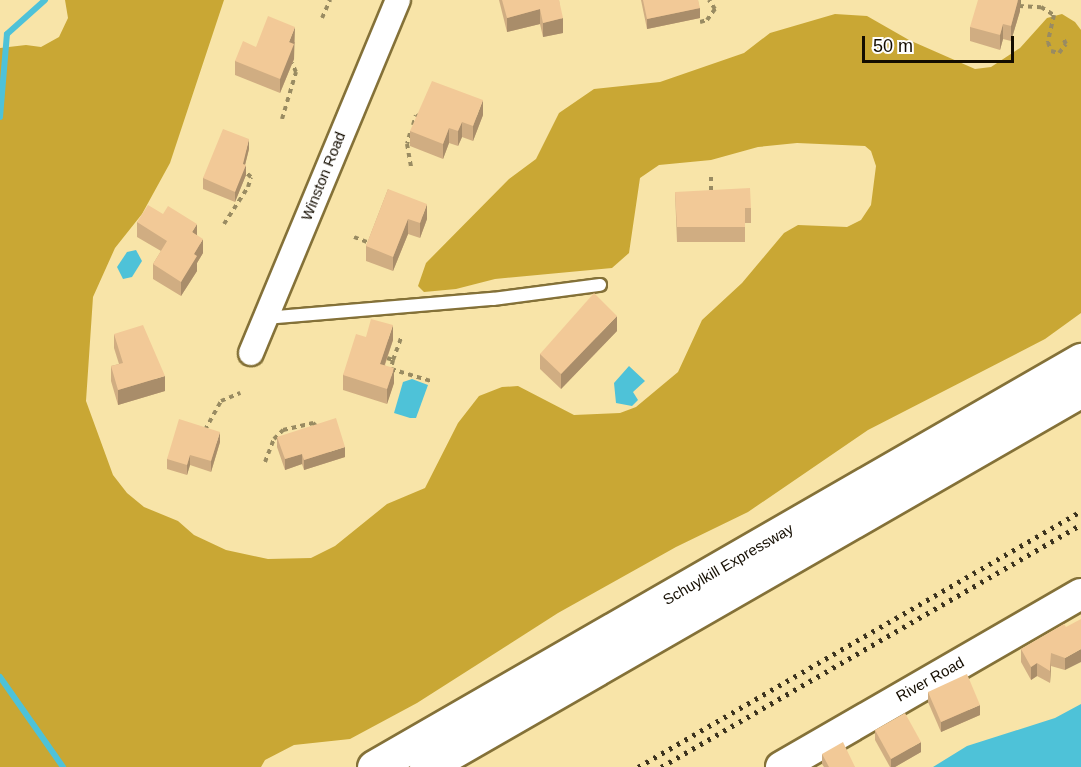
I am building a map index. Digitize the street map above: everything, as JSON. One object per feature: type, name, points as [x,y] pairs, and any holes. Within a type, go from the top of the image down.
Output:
[{"type":"highway","name":"Schuylkill Expressway","points":[[374,767],[1081,360]]},
{"type":"highway","name":"Schuylkill Expressway","points":[[426,767],[1081,390]]},
{"type":"street","name":"Winston Road","points":[[251,353],[398,0]]},
{"type":"street","name":"River Road","points":[[781,767],[1081,594]]},
{"type":"lane","points":[[265,318],[493,299],[600,285]]},
{"type":"path","points":[[322,18],[330,0]]},
{"type":"path","points":[[700,22],[707,20],[715,9],[709,0]]},
{"type":"path","points":[[1019,0],[1019,6],[1041,7],[1054,15],[1048,42],[1051,51],[1059,53],[1066,44],[1064,38]]},
{"type":"path","points":[[282,119],[296,72],[292,63]]},
{"type":"path","points":[[411,167],[407,144],[416,115],[423,117]]},
{"type":"path","points":[[224,224],[248,187],[250,177],[244,171]]},
{"type":"path","points":[[711,177],[712,205]]},
{"type":"path","points":[[354,237],[372,244]]},
{"type":"path","points":[[402,338],[391,369],[431,381]]},
{"type":"path","points":[[387,358],[393,360]]},
{"type":"path","points":[[202,437],[221,401],[240,393]]},
{"type":"path","points":[[265,462],[274,439],[283,430],[313,423],[320,433]]},
{"type":"shaded area","points":[[65,0],[224,0],[170,163],[142,214],[115,248],[93,297],[86,401],[113,475],[127,493],[144,507],[178,521],[194,535],[226,550],[268,559],[311,558],[335,546],[387,504],[425,488],[458,423],[479,396],[502,387],[518,386],[574,415],[620,413],[636,407],[678,372],[702,320],[742,283],[784,233],[798,225],[847,227],[861,220],[871,205],[876,166],[871,151],[865,146],[797,143],[758,147],[711,160],[659,165],[640,178],[629,253],[612,268],[495,279],[456,289],[424,292],[418,286],[426,263],[509,179],[536,159],[559,113],[594,89],[660,82],[744,53],[770,33],[835,14],[867,16],[909,40],[975,69],[991,67],[1020,48],[1047,18],[1062,14],[1075,22],[1081,30],[1081,313],[1045,339],[868,430],[748,512],[676,547],[558,613],[417,703],[350,739],[294,745],[265,760],[261,767],[0,767],[0,48],[26,45],[41,47],[59,37],[68,18]]},
{"type":"water","points":[[136,250],[142,261],[132,277],[123,279],[117,267],[127,252]]},
{"type":"water","points":[[629,366],[645,381],[633,392],[638,400],[632,406],[616,403],[614,383]]},
{"type":"water","points":[[412,379],[428,385],[416,418],[394,413],[403,382]]},
{"type":"water","points":[[1081,704],[1081,767],[933,767],[967,746],[1055,718]]},
{"type":"building","points":[[502,0],[559,0],[563,18],[543,23],[540,9],[507,18]]},
{"type":"building","points":[[643,0],[698,0],[700,8],[647,19]]},
{"type":"building","points":[[978,0],[1018,0],[1011,26],[1003,24],[1000,35],[970,27]]},
{"type":"building","points":[[268,16],[295,27],[289,42],[294,44],[280,79],[235,61],[243,41],[256,47]]},
{"type":"building","points":[[432,81],[483,100],[473,126],[462,122],[458,131],[449,128],[443,144],[410,131]]},
{"type":"building","points":[[223,129],[249,139],[243,164],[246,165],[235,192],[203,178]]},
{"type":"building","points":[[750,188],[751,208],[745,208],[745,227],[677,227],[675,192]]},
{"type":"building","points":[[388,189],[427,204],[420,223],[408,219],[393,257],[366,246]]},
{"type":"building","points":[[148,205],[163,214],[168,206],[197,224],[192,232],[203,239],[194,254],[197,256],[181,282],[153,264],[167,241],[137,222]]},
{"type":"building","points":[[594,293],[617,316],[561,374],[540,354]]},
{"type":"building","points":[[371,319],[393,325],[380,364],[394,368],[387,389],[343,375],[356,334],[366,337]]},
{"type":"building","points":[[143,325],[165,376],[118,390],[111,366],[123,363],[114,334]]},
{"type":"building","points":[[336,418],[345,447],[304,460],[302,454],[285,459],[277,437]]},
{"type":"building","points":[[179,419],[220,432],[211,461],[190,455],[187,465],[167,459]]},
{"type":"building","points":[[1081,619],[1081,649],[1065,658],[1051,653],[1050,671],[1037,663],[1031,667],[1021,649],[1064,624],[1066,627]]},
{"type":"building","points":[[967,674],[980,705],[941,722],[928,692]]},
{"type":"building","points":[[905,713],[921,742],[891,759],[875,730]]},
{"type":"building","points":[[843,742],[855,767],[829,767],[822,754]]},
{"type":"waterway","points":[[0,117],[7,34],[45,0]]},
{"type":"waterway","points":[[0,677],[63,767]]},
{"type":"railway","points":[[638,767],[1081,511]]},
{"type":"railway","points":[[661,767],[1081,525]]}]
